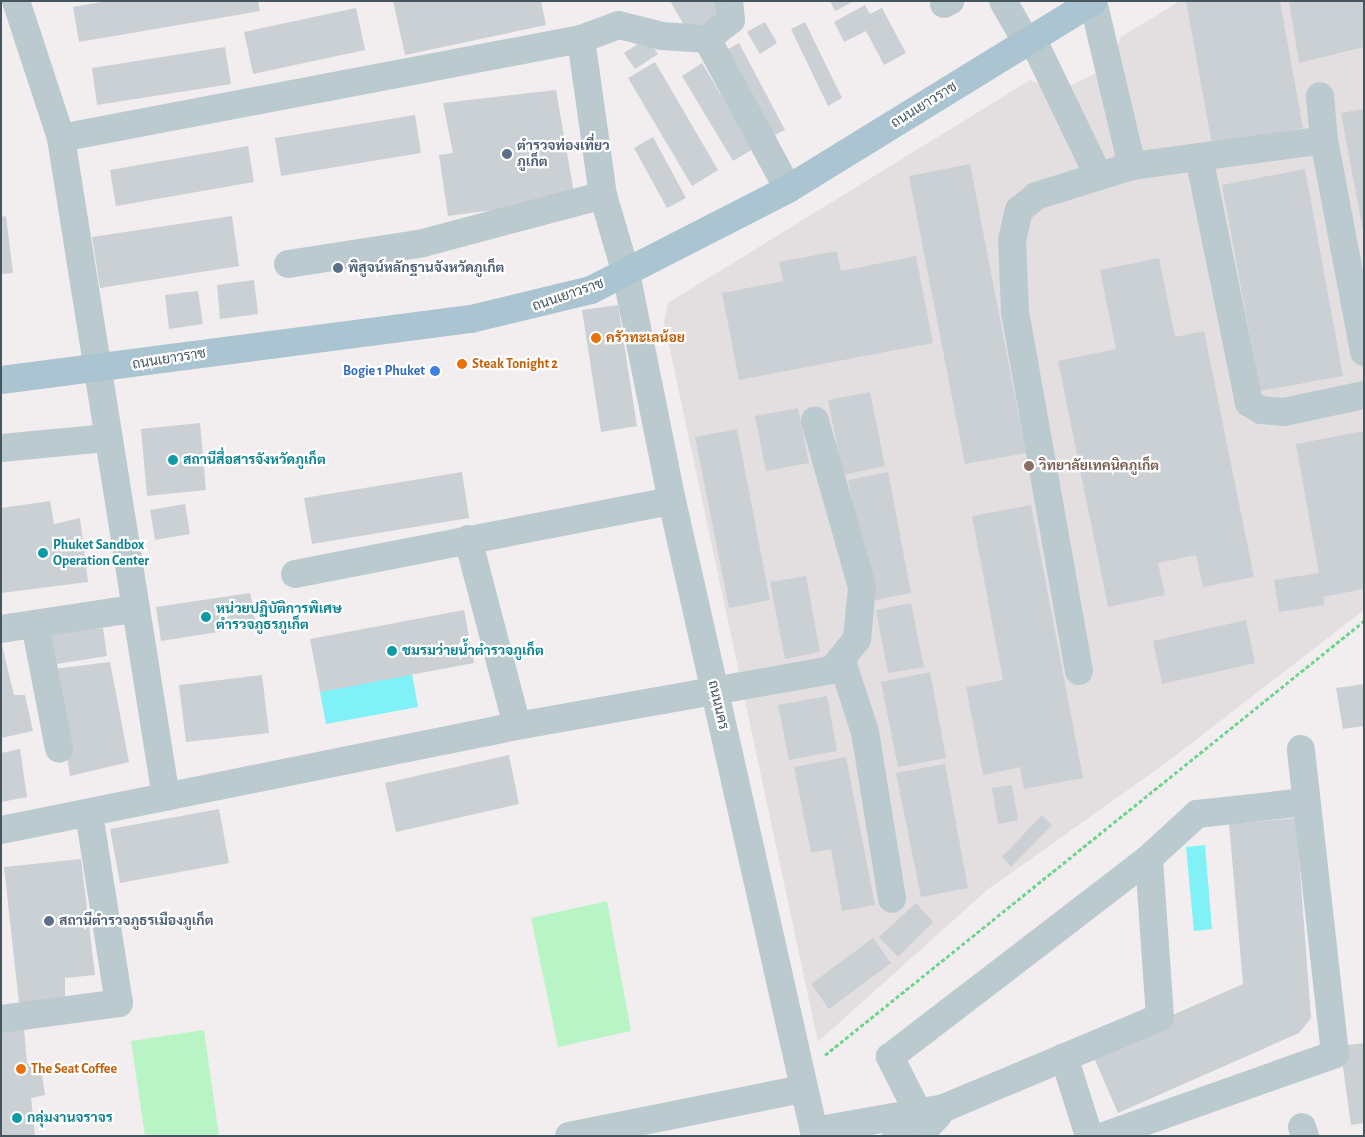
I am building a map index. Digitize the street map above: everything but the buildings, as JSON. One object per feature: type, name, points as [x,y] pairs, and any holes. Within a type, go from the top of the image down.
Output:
[{"type":"main road","name":"ถนนเยาวราช","points":[[1,380],[97,370],[514,312],[591,290],[788,189],[1093,1]]},
{"type":"street","points":[[16,1],[62,138],[106,438],[133,609],[166,797]]},
{"type":"street","points":[[62,138],[582,39],[626,25],[662,36],[707,39],[731,20],[729,1]]},
{"type":"street","points":[[1004,1],[1029,40],[1097,173]]},
{"type":"street","points":[[1093,1],[1132,166]]},
{"type":"street","name":"ถนนนคร","points":[[582,39],[603,195],[626,273],[672,501],[814,1134]]},
{"type":"street","points":[[707,39],[788,189]]},
{"type":"street","points":[[1320,96],[1324,140],[1364,352]]},
{"type":"street","points":[[1079,671],[1016,312],[1012,240],[1019,210],[1036,196],[1097,173],[1132,166],[1324,140]]},
{"type":"street","points":[[1199,157],[1244,393],[1249,402],[1261,410],[1284,412],[1364,395]]},
{"type":"street","points":[[288,264],[422,243],[603,195]]},
{"type":"street","points":[[1,830],[89,814],[518,726],[714,690],[802,677],[832,670],[842,661],[857,639],[862,587],[815,421]]},
{"type":"street","points":[[1,448],[106,438]]},
{"type":"street","points":[[295,574],[672,501]]},
{"type":"street","points":[[468,539],[518,726]]},
{"type":"street","points":[[1,629],[133,609]]},
{"type":"street","points":[[35,624],[59,749]]},
{"type":"street","points":[[842,661],[865,732],[892,899]]},
{"type":"street","points":[[1104,1136],[1335,1054],[1301,749]]},
{"type":"street","points":[[921,1119],[890,1057],[1149,858],[1197,814],[1306,802]]},
{"type":"street","points":[[1,1019],[119,1003],[89,814]]},
{"type":"street","points":[[896,1136],[921,1119],[944,1108],[1160,1017],[1149,858]]},
{"type":"street","points":[[1064,1057],[1089,1136]]},
{"type":"street","points":[[569,1136],[803,1089]]},
{"type":"street","points":[[814,1134],[921,1119]]},
{"type":"path","points":[[816,1062],[1364,621]]},
{"type":"shaded area","name":"วิทยาลัยเทคนิคภูเก็ต","points":[[1180,1],[1364,1],[1364,610],[1166,763],[987,890],[818,1042],[664,322],[668,303],[1030,80],[1058,92],[1108,67],[1121,37]]},
{"type":"green space","points":[[607,901],[631,1031],[558,1047],[531,918]]},
{"type":"green space","points":[[204,1030],[219,1136],[145,1136],[131,1041]]},
{"type":"water","points":[[412,674],[418,707],[326,724],[320,692]]},
{"type":"water","points":[[1205,845],[1212,929],[1194,931],[1186,847]]},
{"type":"place","name":"ตำรวจท่องเที่ยว ภูเก็ต","points":[[507,154]]},
{"type":"place","name":"พิสูจน์หลักฐานจังหวัดภูเก็ต","points":[[338,268]]},
{"type":"place","name":"ครัวทะเลน้อย","points":[[596,338]]},
{"type":"place","name":"Steak Tonight 2","points":[[462,364]]},
{"type":"place","name":"Bogie 1 Phuket","points":[[435,371]]},
{"type":"place","name":"สถานีสื่อสารจังหวัดภูเก็ต","points":[[173,460]]},
{"type":"place","name":"วิทยาลัยเทคนิคภูเก็ต","points":[[1029,466]]},
{"type":"place","name":"Phuket Sandbox Operation Center","points":[[43,553]]},
{"type":"place","name":"หน่วยปฏิบัติการพิเศษ ตำรวจภูธรภูเก็ต","points":[[206,617]]},
{"type":"place","name":"ชมรมว่ายน้ำตำรวจภูเก็ต","points":[[392,651]]},
{"type":"place","name":"สถานีตำรวจภูธรเมืองภูเก็ต","points":[[49,921]]},
{"type":"place","name":"The Seat Coffee","points":[[21,1069]]},
{"type":"place","name":"กลุ่มงานจราจร","points":[[17,1118]]}]
